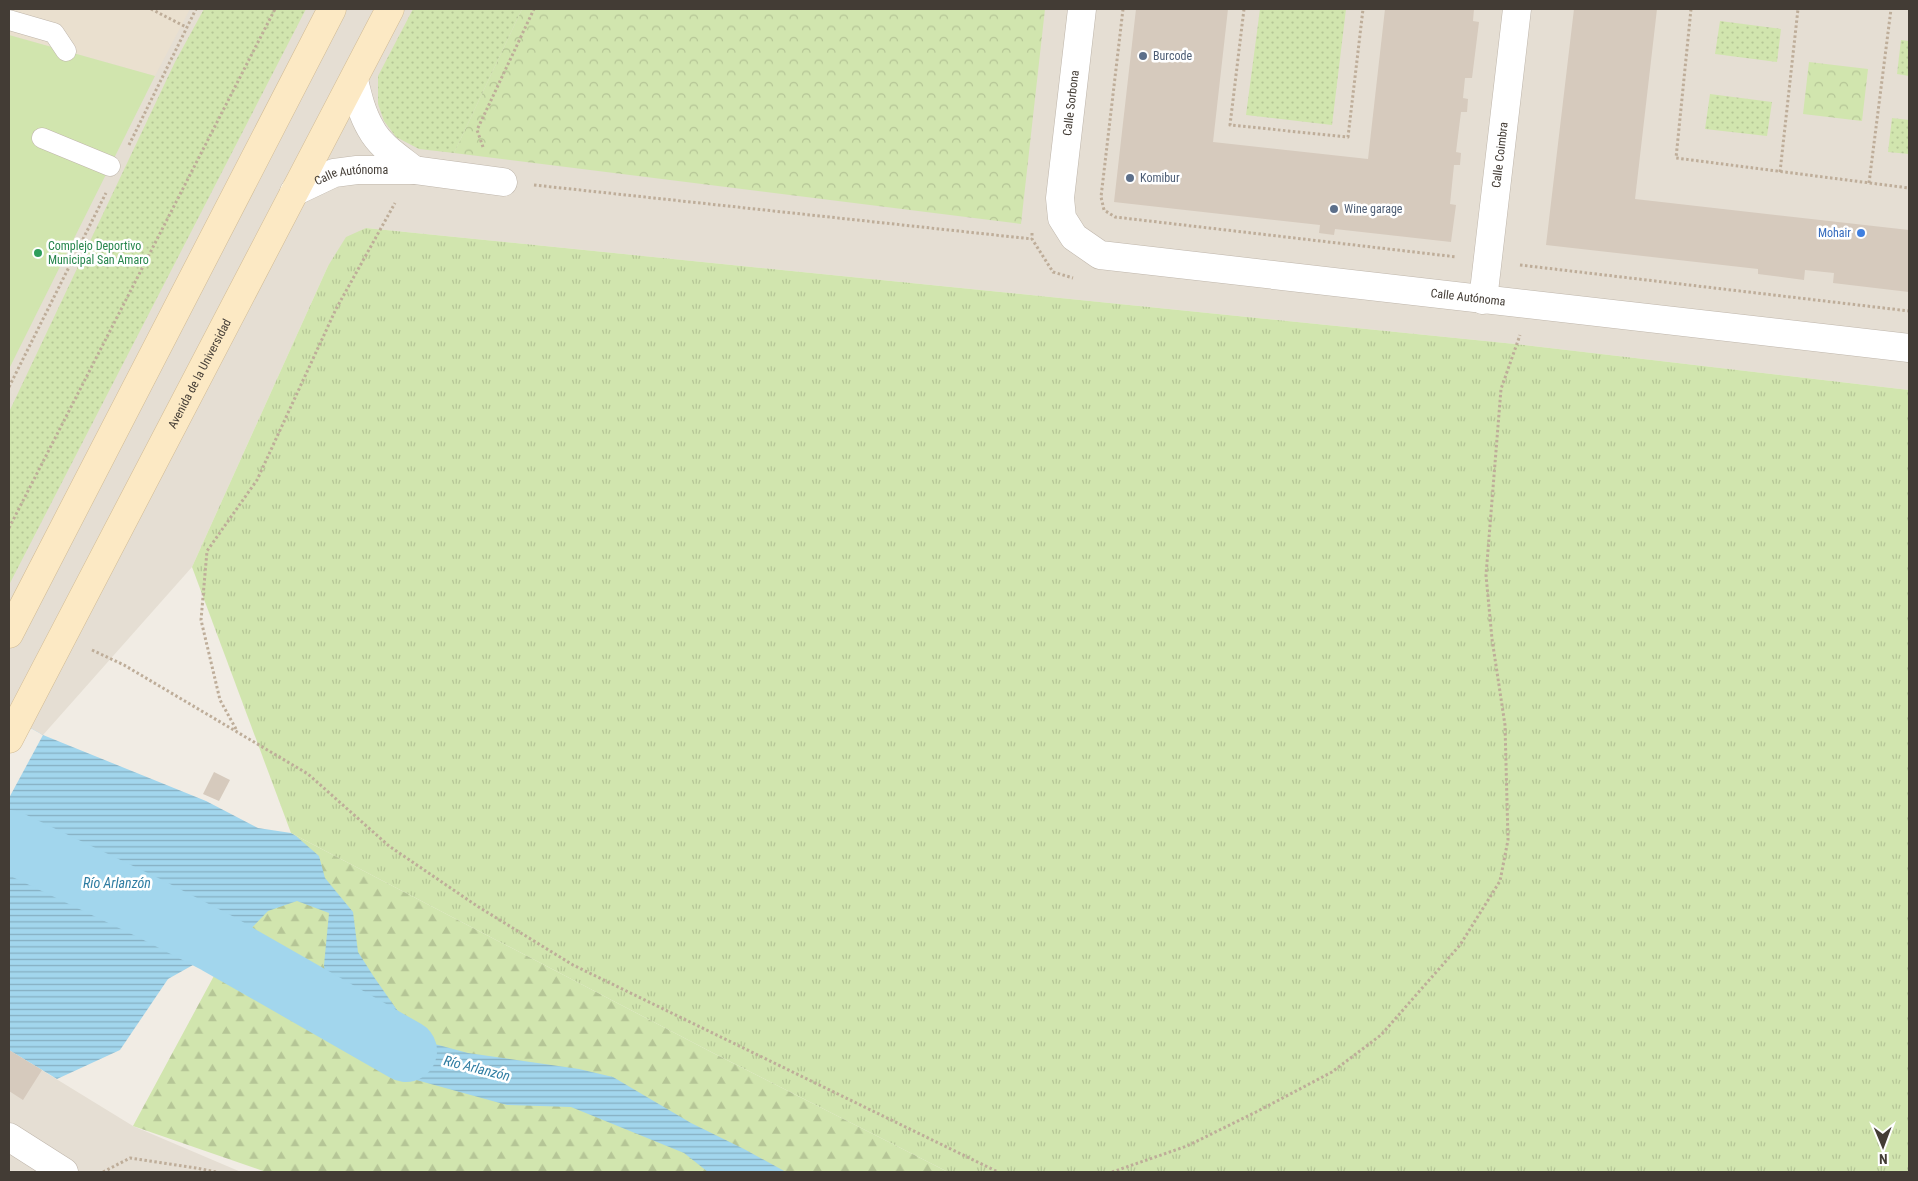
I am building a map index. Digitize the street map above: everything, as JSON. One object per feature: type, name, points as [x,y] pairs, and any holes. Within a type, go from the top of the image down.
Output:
[{"type":"main road","points":[[9,634],[332,9]]},
{"type":"main road","name":"Avenida de la Universidad","points":[[13,730],[390,9]]},
{"type":"street","name":"Calle Sorbona","points":[[1060,198],[1082,9]]},
{"type":"street","name":"Calle Coimbra","points":[[1483,300],[1517,9]]},
{"type":"street","name":"Calle Autónoma","points":[[354,80],[361,109],[371,131],[388,150],[414,170]]},
{"type":"street","name":"Calle Autónoma","points":[[294,192],[334,173],[357,170],[414,170],[503,182]]},
{"type":"street","name":"Calle Autónoma","points":[[1060,198],[1062,218],[1074,237],[1100,255],[1909,348]]},
{"type":"street","points":[[9,1137],[64,1172]]},
{"type":"lane","points":[[22,18],[54,32],[66,51]]},
{"type":"lane","points":[[42,138],[110,166]]},
{"type":"path","points":[[151,9],[186,27]]},
{"type":"path","points":[[126,151],[196,9]]},
{"type":"path","points":[[9,528],[275,9]]},
{"type":"path","points":[[483,148],[477,130],[534,9]]},
{"type":"path","points":[[1123,9],[1101,197],[1104,210],[1115,217],[1909,311]]},
{"type":"path","points":[[1244,9],[1230,125],[1348,137],[1363,9]]},
{"type":"path","points":[[1691,9],[1676,158],[1909,188]]},
{"type":"path","points":[[1780,172],[1798,9]]},
{"type":"path","points":[[1869,183],[1891,9]]},
{"type":"path","points":[[503,182],[1032,240]]},
{"type":"path","points":[[9,387],[109,186]]},
{"type":"path","points":[[236,731],[220,700],[201,620],[207,551],[257,480],[336,309],[397,200],[387,199]]},
{"type":"path","points":[[1112,1172],[1188,1146],[1256,1112],[1332,1072],[1381,1036],[1460,945],[1500,881],[1508,840],[1505,725],[1492,639],[1486,574],[1501,389],[1520,335]]},
{"type":"path","points":[[62,636],[124,665],[308,774],[389,846],[477,906],[573,965],[998,1172]]},
{"type":"path","points":[[103,1172],[130,1158],[216,1172]]},
{"type":"shaded area","points":[[9,9],[1909,9],[1909,390],[1515,344],[366,228],[328,266],[192,567],[43,735],[9,798]]},
{"type":"shaded area","points":[[9,9],[190,9],[155,76],[9,35]]},
{"type":"shaded area","points":[[9,1050],[133,1126],[241,1172],[9,1172]]},
{"type":"green space","points":[[204,9],[306,9],[9,585],[9,412],[175,62]]},
{"type":"green space","points":[[413,9],[522,9],[454,153],[419,149],[396,137],[384,121],[378,104],[378,76]]},
{"type":"green space","points":[[522,9],[1045,9],[1021,224],[454,153]]},
{"type":"green space","points":[[1260,9],[1346,9],[1332,125],[1246,115]]},
{"type":"green space","points":[[1720,21],[1781,29],[1777,62],[1715,54]]},
{"type":"green space","name":"Complejo Deportivo Municipal San Amaro","points":[[9,35],[155,76],[9,369]]},
{"type":"green space","points":[[1901,40],[1909,41],[1909,76],[1897,74]]},
{"type":"green space","points":[[1809,62],[1868,69],[1862,121],[1803,114]]},
{"type":"green space","points":[[1710,94],[1772,102],[1767,136],[1705,129]]},
{"type":"green space","points":[[1892,118],[1909,120],[1909,154],[1888,152]]},
{"type":"green space","points":[[366,228],[1515,344],[1909,390],[1909,1172],[948,1172],[717,1055],[291,833],[192,567],[328,266],[346,237]]},
{"type":"green space","points":[[291,833],[717,1055],[948,1172],[266,1172],[133,1126]]},
{"type":"water","name":"Río Arlanzón","points":[[9,716],[43,735],[206,801],[258,828],[291,833],[296,836],[319,856],[325,878],[353,912],[358,952],[374,977],[397,1010],[431,1043],[468,1053],[579,1069],[613,1077],[691,1123],[786,1172],[708,1172],[684,1153],[571,1107],[507,1105],[409,1078],[378,1059],[342,1027],[327,998],[324,965],[329,913],[297,901],[268,911],[243,937],[168,979],[120,1050],[57,1079],[9,1050]]},
{"type":"pier","points":[[9,716],[43,735],[9,798]]},
{"type":"building","points":[[1136,9],[1228,9],[1213,142],[1368,159],[1385,9],[1474,9],[1473,21],[1479,22],[1472,78],[1465,78],[1463,98],[1468,99],[1467,112],[1461,112],[1456,152],[1461,153],[1460,165],[1454,165],[1450,204],[1456,205],[1451,242],[1335,229],[1334,235],[1319,233],[1320,225],[1114,202]]},
{"type":"building","points":[[1574,9],[1657,9],[1635,199],[1909,230],[1909,292],[1833,283],[1834,273],[1805,270],[1804,280],[1758,274],[1758,269],[1546,245]]},
{"type":"building","points":[[214,772],[230,780],[219,801],[203,794]]},
{"type":"building","points":[[9,1050],[42,1070],[23,1100],[9,1091]]},
{"type":"waterway","name":"Río Arlanzón","points":[[9,841],[217,943],[406,1051]]},
{"type":"place","name":"Burcode","points":[[1143,56]]},
{"type":"place","name":"Komibur","points":[[1130,178]]},
{"type":"place","name":"Wine garage","points":[[1334,209]]},
{"type":"place","name":"Mohair","points":[[1861,233]]},
{"type":"place","name":"Complejo Deportivo Municipal San Amaro","points":[[38,253]]}]
